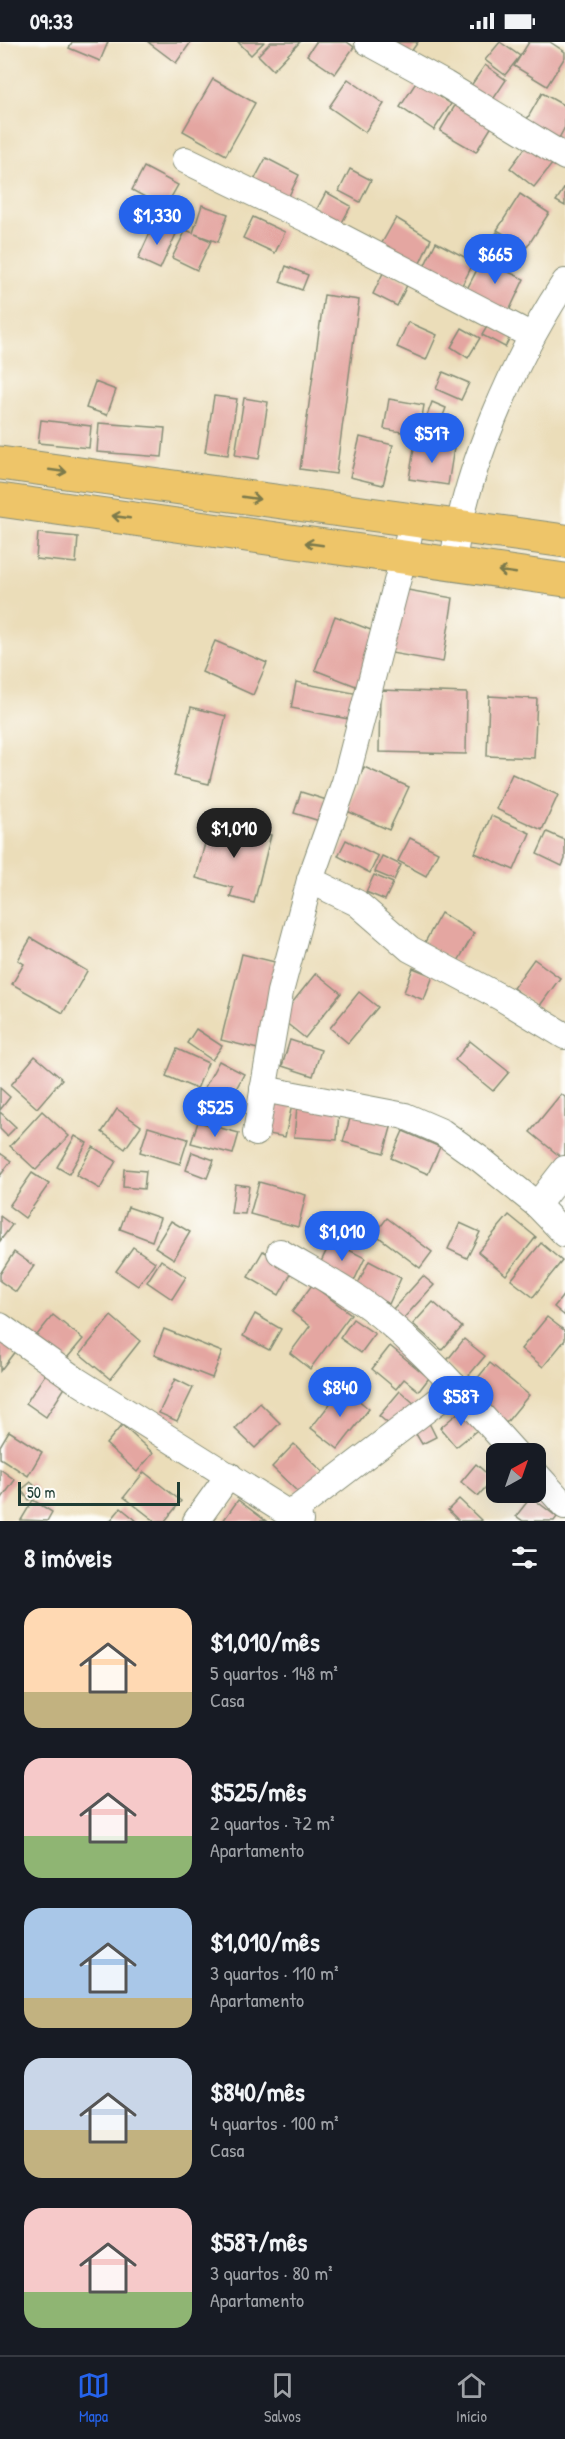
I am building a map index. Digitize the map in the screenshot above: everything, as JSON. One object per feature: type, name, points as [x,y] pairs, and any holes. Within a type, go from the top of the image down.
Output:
[{"type":"main road","points":[[0,463],[565,541]]},
{"type":"main road","points":[[0,500],[565,580]]},
{"type":"street","points":[[368,42],[445,84],[565,157]]},
{"type":"street","points":[[185,160],[311,221],[532,336]]},
{"type":"street","points":[[453,565],[456,526],[482,449],[532,336],[565,282]]},
{"type":"street","points":[[256,1133],[280,992],[310,880],[345,782],[413,520]]},
{"type":"street","points":[[310,880],[357,903],[410,949],[502,998],[565,1036]]},
{"type":"street","points":[[263,1089],[405,1116],[442,1132],[537,1205],[565,1234]]},
{"type":"street","points":[[537,1205],[565,1169]]},
{"type":"street","points":[[280,1252],[332,1282],[387,1321],[456,1387],[506,1443]]},
{"type":"street","points":[[0,1326],[76,1380],[295,1518],[456,1387]]},
{"type":"street","points":[[196,1521],[229,1475]]},
{"type":"street","points":[[546,1485],[565,1506]]},
{"type":"building","points":[[72,42],[108,42],[100,61],[69,48]]},
{"type":"building","points":[[148,42],[191,42],[176,63]]},
{"type":"building","points":[[238,42],[264,42],[251,55]]},
{"type":"building","points":[[271,42],[300,42],[273,70],[258,55]]},
{"type":"building","points":[[316,42],[347,42],[354,47],[335,74],[307,55]]},
{"type":"building","points":[[388,42],[418,42],[408,56]]},
{"type":"building","points":[[500,42],[520,56],[505,75],[485,60]]},
{"type":"building","points":[[529,42],[550,42],[565,52],[565,57],[547,86],[514,66]]},
{"type":"building","points":[[485,65],[506,80],[490,104],[468,90]]},
{"type":"building","points":[[213,79],[255,103],[226,155],[183,131]]},
{"type":"building","points":[[348,79],[384,104],[365,132],[329,107]]},
{"type":"building","points":[[417,81],[451,104],[434,130],[400,107]]},
{"type":"building","points":[[542,93],[565,106],[565,127],[558,140],[526,121]]},
{"type":"building","points":[[457,102],[494,123],[476,152],[440,131]]},
{"type":"building","points":[[528,144],[553,163],[534,187],[510,168]]},
{"type":"building","points":[[266,158],[299,175],[286,202],[252,184]]},
{"type":"building","points":[[144,167],[178,185],[165,208],[132,190]]},
{"type":"building","points":[[350,169],[371,180],[360,202],[339,191]]},
{"type":"building","points":[[565,187],[565,206],[556,201]]},
{"type":"building","points":[[326,192],[351,206],[340,226],[315,213]]},
{"type":"building","points":[[520,194],[549,213],[527,247],[497,230]]},
{"type":"building","points":[[202,205],[228,214],[218,242],[195,234],[211,241],[197,270],[172,258],[186,230],[193,233]]},
{"type":"building","points":[[253,217],[285,232],[275,253],[243,238]]},
{"type":"building","points":[[396,218],[431,239],[416,272],[378,250]]},
{"type":"building","points":[[154,224],[176,234],[160,269],[138,259]]},
{"type":"building","points":[[497,232],[520,247],[507,269],[480,255]]},
{"type":"building","points":[[436,242],[474,262],[459,291],[422,271]]},
{"type":"building","points":[[482,260],[524,279],[509,311],[466,291]]},
{"type":"building","points":[[286,266],[308,275],[302,290],[280,282]]},
{"type":"building","points":[[384,271],[408,283],[397,306],[373,294]]},
{"type":"building","points":[[324,295],[359,300],[336,474],[300,469]]},
{"type":"building","points":[[408,322],[437,335],[426,360],[397,347]]},
{"type":"building","points":[[488,325],[510,337],[505,347],[482,335]]},
{"type":"building","points":[[462,328],[480,338],[468,358],[451,347]]},
{"type":"building","points":[[443,372],[469,383],[461,400],[436,389]]},
{"type":"building","points":[[95,382],[116,390],[107,415],[86,408]]},
{"type":"building","points":[[214,396],[237,399],[228,455],[205,452]]},
{"type":"building","points":[[244,398],[268,402],[259,459],[235,455]]},
{"type":"building","points":[[389,399],[424,405],[419,435],[384,429]]},
{"type":"building","points":[[432,402],[446,408],[438,429],[424,424]]},
{"type":"building","points":[[41,420],[91,426],[89,448],[38,443]]},
{"type":"building","points":[[99,423],[165,428],[162,457],[97,452]]},
{"type":"building","points":[[360,437],[393,445],[383,485],[350,477]]},
{"type":"building","points":[[415,442],[454,448],[448,485],[409,479]]},
{"type":"building","points":[[38,533],[78,537],[76,563],[36,559]]},
{"type":"building","points":[[402,589],[453,598],[443,662],[391,653]]},
{"type":"building","points":[[335,616],[381,634],[361,688],[315,670]]},
{"type":"building","points":[[215,641],[267,663],[253,695],[202,672]]},
{"type":"building","points":[[296,682],[359,694],[354,720],[291,708]]},
{"type":"building","points":[[380,690],[467,693],[466,754],[379,752]]},
{"type":"building","points":[[489,696],[537,699],[534,758],[487,756]]},
{"type":"building","points":[[191,707],[226,716],[209,784],[174,776]]},
{"type":"building","points":[[364,767],[409,787],[389,830],[345,810]]},
{"type":"building","points":[[512,774],[558,795],[542,830],[496,809]]},
{"type":"building","points":[[301,792],[333,802],[326,823],[294,813]]},
{"type":"building","points":[[491,816],[530,833],[514,870],[475,853]]},
{"type":"building","points":[[211,820],[271,835],[254,903],[230,897],[233,888],[196,878]]},
{"type":"building","points":[[547,832],[565,840],[565,859],[562,866],[537,854]]},
{"type":"building","points":[[410,838],[438,852],[426,876],[398,861]]},
{"type":"building","points":[[346,840],[378,856],[370,873],[338,856]]},
{"type":"building","points":[[382,856],[401,865],[394,880],[375,872]]},
{"type":"building","points":[[374,875],[393,883],[385,900],[366,892]]},
{"type":"building","points":[[441,913],[474,933],[457,963],[424,944]]},
{"type":"building","points":[[31,938],[87,971],[63,1013],[12,984],[24,964],[18,960]]},
{"type":"building","points":[[242,954],[279,963],[258,1049],[221,1040]]},
{"type":"building","points":[[534,959],[560,978],[539,1007],[513,988]]},
{"type":"building","points":[[413,968],[433,976],[424,1000],[404,992]]},
{"type":"building","points":[[316,973],[341,993],[305,1038],[280,1018]]},
{"type":"building","points":[[359,992],[378,1007],[348,1043],[330,1028]]},
{"type":"building","points":[[196,1029],[222,1046],[212,1060],[187,1043]]},
{"type":"building","points":[[290,1040],[321,1050],[313,1076],[282,1066]]},
{"type":"building","points":[[470,1041],[509,1072],[493,1091],[455,1060]]},
{"type":"building","points":[[177,1049],[208,1063],[197,1089],[166,1076]]},
{"type":"building","points":[[35,1056],[62,1079],[37,1108],[11,1085]]},
{"type":"building","points":[[219,1061],[244,1074],[228,1104],[203,1091]]},
{"type":"building","points":[[0,1088],[10,1097],[0,1110]]},
{"type":"building","points":[[561,1094],[565,1097],[565,1155],[562,1158],[530,1132]]},
{"type":"building","points":[[270,1101],[292,1105],[285,1137],[263,1133]]},
{"type":"building","points":[[297,1107],[339,1110],[337,1140],[294,1137]]},
{"type":"building","points":[[117,1109],[141,1126],[125,1149],[102,1132]]},
{"type":"building","points":[[42,1111],[69,1136],[36,1170],[10,1146]]},
{"type":"building","points":[[0,1112],[16,1127],[7,1136],[0,1129]]},
{"type":"building","points":[[352,1112],[392,1124],[384,1153],[343,1142]]},
{"type":"building","points":[[198,1122],[239,1133],[233,1154],[191,1143]]},
{"type":"building","points":[[148,1127],[188,1139],[180,1164],[140,1152]]},
{"type":"building","points":[[403,1131],[440,1147],[428,1174],[391,1158]]},
{"type":"building","points":[[75,1136],[87,1143],[69,1174],[57,1167]]},
{"type":"building","points":[[93,1147],[116,1161],[100,1189],[76,1175]]},
{"type":"building","points":[[192,1152],[214,1160],[207,1178],[186,1170]]},
{"type":"building","points":[[0,1153],[11,1161],[0,1176]]},
{"type":"building","points":[[124,1169],[146,1171],[144,1189],[123,1187]]},
{"type":"building","points":[[32,1173],[49,1184],[25,1218],[9,1206]]},
{"type":"building","points":[[259,1182],[306,1195],[298,1227],[250,1214]]},
{"type":"building","points":[[235,1184],[249,1186],[245,1214],[231,1213]]},
{"type":"building","points":[[128,1207],[160,1218],[152,1241],[120,1229]]},
{"type":"building","points":[[509,1215],[536,1237],[506,1275],[478,1252]]},
{"type":"building","points":[[0,1216],[12,1225],[0,1241]]},
{"type":"building","points":[[387,1218],[432,1252],[420,1268],[375,1234]]},
{"type":"building","points":[[171,1221],[190,1232],[174,1259],[155,1247]]},
{"type":"building","points":[[460,1223],[480,1232],[467,1258],[448,1249]]},
{"type":"building","points":[[331,1241],[365,1258],[353,1283],[319,1266]]},
{"type":"building","points":[[541,1243],[562,1261],[533,1297],[511,1280]]},
{"type":"building","points":[[133,1247],[155,1262],[138,1286],[116,1271]]},
{"type":"building","points":[[263,1251],[294,1268],[279,1295],[248,1277]]},
{"type":"building","points":[[14,1252],[34,1266],[16,1292],[0,1281],[0,1274]]},
{"type":"building","points":[[161,1260],[186,1277],[172,1299],[147,1282]]},
{"type":"building","points":[[369,1261],[401,1278],[389,1304],[356,1288]]},
{"type":"building","points":[[423,1276],[434,1285],[402,1320],[392,1310]]},
{"type":"building","points":[[312,1285],[351,1314],[310,1369],[290,1353],[310,1326],[292,1312]]},
{"type":"building","points":[[565,1293],[565,1316],[554,1307]]},
{"type":"building","points":[[433,1302],[462,1327],[442,1350],[413,1324]]},
{"type":"building","points":[[255,1314],[281,1329],[269,1350],[243,1336]]},
{"type":"building","points":[[53,1315],[83,1339],[62,1364],[33,1340]]},
{"type":"building","points":[[111,1316],[140,1341],[110,1379],[80,1354]]},
{"type":"building","points":[[547,1317],[565,1331],[565,1340],[543,1367],[521,1349]]},
{"type":"building","points":[[353,1319],[375,1334],[361,1353],[340,1338]]},
{"type":"building","points":[[164,1329],[222,1352],[212,1378],[154,1355]]},
{"type":"building","points":[[0,1337],[16,1350],[0,1371]]},
{"type":"building","points":[[464,1339],[485,1356],[465,1380],[445,1363]]},
{"type":"building","points":[[390,1346],[429,1378],[419,1391],[404,1379],[396,1389],[372,1369]]},
{"type":"building","points":[[490,1363],[529,1395],[506,1423],[467,1391]]},
{"type":"building","points":[[46,1373],[66,1386],[46,1417],[26,1403]]},
{"type":"building","points":[[175,1379],[193,1388],[177,1421],[159,1413]]},
{"type":"building","points":[[343,1387],[369,1409],[338,1449],[311,1428]]},
{"type":"building","points":[[400,1391],[417,1406],[397,1431],[379,1416]]},
{"type":"building","points":[[260,1403],[280,1423],[255,1448],[235,1429]]},
{"type":"building","points":[[465,1407],[481,1427],[456,1447],[440,1428]]},
{"type":"building","points":[[428,1421],[436,1437],[422,1444],[413,1429]]},
{"type":"building","points":[[122,1425],[153,1453],[137,1472],[106,1444]]},
{"type":"building","points":[[9,1431],[42,1452],[28,1476],[0,1458],[0,1446]]},
{"type":"building","points":[[294,1444],[324,1473],[302,1496],[272,1467]]},
{"type":"building","points":[[476,1464],[486,1473],[486,1487],[478,1496],[461,1482]]},
{"type":"building","points":[[0,1469],[15,1480],[0,1501]]},
{"type":"building","points":[[144,1472],[181,1501],[165,1521],[155,1521],[124,1497]]},
{"type":"building","points":[[31,1482],[39,1491],[29,1500],[21,1490]]},
{"type":"building","points":[[459,1499],[482,1521],[459,1521],[448,1510]]},
{"type":"building","points":[[33,1500],[52,1512],[47,1521],[21,1520]]},
{"type":"building","points":[[238,1500],[266,1521],[223,1521]]},
{"type":"building","points":[[526,1503],[539,1503],[557,1517],[554,1521],[523,1521],[516,1516]]},
{"type":"building","points":[[121,1508],[137,1521],[110,1521]]}]
